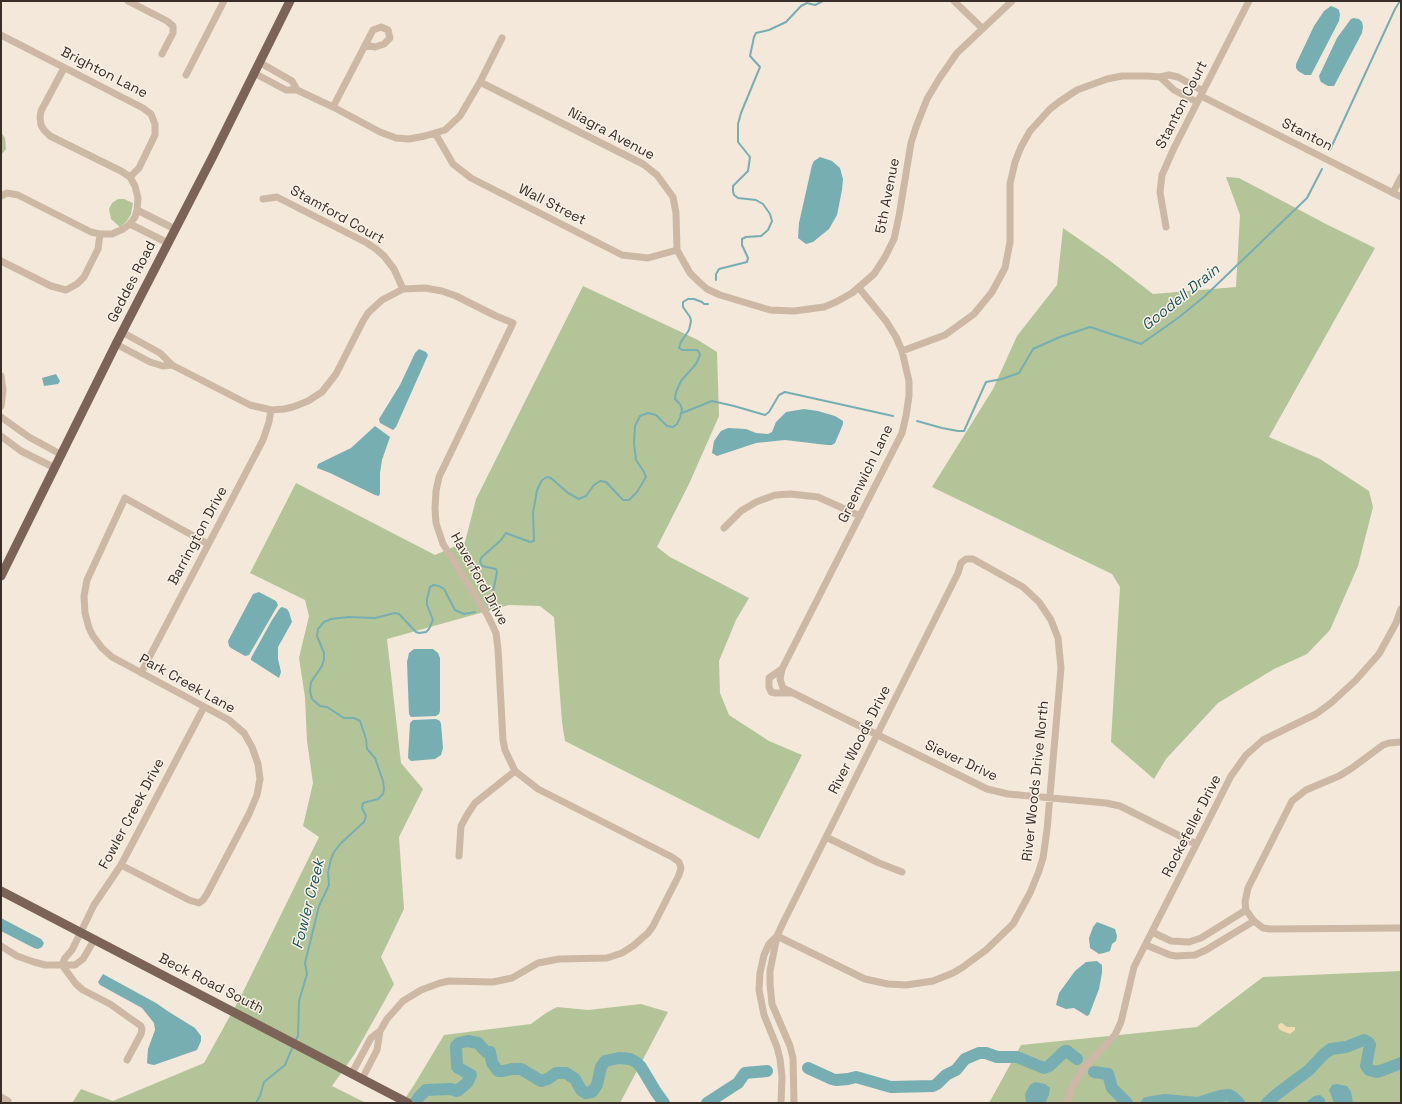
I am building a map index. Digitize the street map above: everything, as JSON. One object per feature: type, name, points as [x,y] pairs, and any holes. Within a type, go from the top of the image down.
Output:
[{"type":"main road","name":"Geddes Road","points":[[1,576],[122,332],[290,1]]},
{"type":"main road","name":"Beck Road South","points":[[1,891],[408,1103]]},
{"type":"street","points":[[128,1],[167,21],[173,26],[173,33],[162,54]]},
{"type":"street","points":[[186,75],[224,1]]},
{"type":"street","points":[[954,1],[982,28]]},
{"type":"street","name":"5th Avenue","points":[[677,250],[690,273],[707,289],[720,295],[770,310],[794,311],[824,307],[836,302],[859,288],[874,274],[894,239],[911,143],[916,126],[939,78],[953,59],[982,28],[1012,1]]},
{"type":"street","name":"Stanton Court","points":[[1166,227],[1160,192],[1162,175],[1249,1]]},
{"type":"street","name":"Brighton Lane","points":[[2,38],[143,108],[150,114],[154,119],[156,129],[153,140],[139,168],[130,178]]},
{"type":"street","points":[[254,73],[286,90],[297,90],[333,106],[380,132],[396,138],[408,139],[445,130],[460,116],[480,82],[502,38]]},
{"type":"street","points":[[333,106],[365,45]]},
{"type":"street","points":[[260,62],[292,81],[297,90]]},
{"type":"street","points":[[1,196],[11,193],[18,195],[91,232],[100,234],[112,234],[123,230],[130,224],[136,213],[137,193],[130,178],[120,171],[50,136],[42,128],[40,114],[64,68]]},
{"type":"street","points":[[902,351],[945,335],[974,314],[992,292],[1005,268],[1010,242],[1010,184],[1015,162],[1030,131],[1044,114],[1077,90],[1106,79],[1122,76],[1132,75],[1160,77],[1169,75],[1178,77],[1201,96]]},
{"type":"street","points":[[1160,77],[1174,90],[1201,96]]},
{"type":"street","name":"Niagra Avenue","points":[[480,82],[643,164],[652,171],[661,180],[673,197],[676,213],[677,250]]},
{"type":"street","name":"Stanton","points":[[1201,96],[1401,197]]},
{"type":"street","name":"Wall Street","points":[[435,133],[453,164],[471,178],[622,255],[648,258],[677,250]]},
{"type":"street","points":[[1393,193],[1401,177]]},
{"type":"street","name":"Stamford Court","points":[[263,199],[277,197],[367,243],[376,249],[390,263],[403,289]]},
{"type":"street","points":[[136,213],[175,229]]},
{"type":"street","points":[[130,224],[168,243]]},
{"type":"street","points":[[1,261],[51,286],[66,290],[77,284],[84,277],[98,249],[100,234]]},
{"type":"street","name":"Haverford Drive","points":[[380,1031],[387,1019],[402,1001],[429,986],[449,981],[493,982],[512,978],[538,963],[558,959],[607,958],[622,953],[643,938],[653,926],[679,875],[681,868],[679,862],[672,857],[538,789],[515,771],[505,750],[503,740],[496,633],[488,616],[443,544],[436,523],[435,509],[436,491],[439,477],[513,323],[442,291],[425,288],[403,289]]},
{"type":"street","name":"Greenwich Lane","points":[[781,685],[780,679],[782,669],[902,433],[906,416],[909,381],[902,351],[896,337],[886,321],[859,288]]},
{"type":"street","points":[[122,332],[160,353],[172,365],[250,405],[271,410],[284,409],[308,401],[322,392],[330,384],[368,314],[382,300],[403,289]]},
{"type":"street","points":[[116,344],[150,362],[163,366],[172,365]]},
{"type":"street","points":[[1,376],[3,390],[1,406]]},
{"type":"street","name":"Barrington Drive","points":[[141,673],[263,440],[271,410]]},
{"type":"street","points":[[1,417],[24,434],[62,455]]},
{"type":"street","points":[[1,436],[22,451],[55,468]]},
{"type":"street","points":[[724,528],[741,511],[756,502],[775,495],[801,494],[818,497],[860,516]]},
{"type":"street","name":"Park Creek Lane","points":[[121,864],[189,900],[199,903],[207,894],[249,814],[257,795],[260,779],[258,764],[252,747],[244,733],[229,720],[119,662],[102,648],[89,628],[84,604],[87,580],[125,498],[208,544]]},
{"type":"street","name":"River Woods Drive","points":[[794,1103],[793,1058],[770,994],[770,972],[777,936],[958,573],[961,563],[963,560],[969,558]]},
{"type":"street","name":"River Woods Drive North","points":[[777,936],[855,975],[879,983],[897,985],[916,984],[933,981],[953,973],[976,958],[996,942],[1013,924],[1025,903],[1035,882],[1043,858],[1047,830],[1061,668],[1060,650],[1056,632],[1046,610],[1030,592],[1016,582],[969,558]]},
{"type":"street","name":"Rockefeller Drive","points":[[1067,1103],[1072,1088],[1082,1070],[1114,1035],[1121,1022],[1134,967],[1231,776],[1246,755],[1263,740],[1316,714],[1331,703],[1356,680],[1379,654],[1396,624],[1401,609]]},
{"type":"street","name":"Greenwich Lane","points":[[768,687],[769,678],[782,669]]},
{"type":"street","name":"Siever Drive","points":[[781,685],[783,688],[987,789],[1008,794],[1106,803],[1120,806],[1196,844]]},
{"type":"street","name":"Siever Drive","points":[[768,687],[771,692],[774,693],[791,692]]},
{"type":"street","name":"Fowler Creek Drive","points":[[62,965],[65,958],[72,950],[94,905],[121,864],[204,707]]},
{"type":"street","points":[[1401,742],[1383,745],[1352,768],[1339,776],[1306,790],[1292,801],[1248,888],[1245,902],[1246,910],[1254,921],[1263,928],[1401,928]]},
{"type":"street","points":[[459,856],[461,826],[467,815],[475,803],[515,771]]},
{"type":"street","points":[[826,837],[879,863],[902,872]]},
{"type":"street","points":[[1152,932],[1170,941],[1182,943],[1196,941],[1246,910]]},
{"type":"street","points":[[1228,921],[1236,932]]},
{"type":"street","points":[[1146,944],[1170,955],[1182,956],[1195,954],[1206,950],[1254,921]]},
{"type":"street","name":"River Woods Drive","points":[[777,936],[769,944],[764,955],[760,973],[760,990],[764,1015],[777,1047],[782,1068],[782,1103]]},
{"type":"street","points":[[1,946],[17,956],[45,965],[75,965],[83,959],[94,940]]},
{"type":"street","points":[[1182,943],[1182,956]]},
{"type":"street","points":[[62,965],[76,984],[83,990],[110,1004],[141,1026],[141,1034],[127,1060]]},
{"type":"street","points":[[352,1074],[371,1038],[380,1031]]},
{"type":"street","points":[[362,1079],[377,1050],[380,1031]]},
{"type":"street","points":[[1,1097],[8,1101]]},
{"type":"green space","points":[[1,132],[5,138],[6,149],[1,155]]},
{"type":"green space","points":[[1226,177],[1239,178],[1375,248],[1269,437],[1320,459],[1369,491],[1373,507],[1358,566],[1330,630],[1307,654],[1274,669],[1218,703],[1166,759],[1154,779],[1111,742],[1120,587],[1112,574],[932,487],[993,389],[1017,336],[1057,285],[1063,228],[1109,260],[1153,294],[1236,287],[1240,215]]},
{"type":"green space","points":[[118,199],[124,199],[133,203],[131,214],[127,221],[120,227],[111,219],[109,209],[112,203]]},
{"type":"green space","points":[[583,286],[698,340],[717,352],[719,416],[689,484],[657,547],[670,557],[749,598],[736,620],[719,661],[720,693],[729,715],[769,741],[802,755],[759,839],[565,741],[562,722],[554,617],[540,606],[509,605],[387,639],[401,763],[423,789],[399,837],[404,909],[381,957],[394,984],[354,1055],[332,1086],[366,1103],[72,1103],[81,1089],[113,1101],[204,1063],[241,996],[319,837],[303,826],[313,783],[307,741],[305,697],[299,658],[309,616],[305,600],[250,573],[296,483],[435,555],[465,542],[476,499]]},
{"type":"green space","points":[[1401,971],[1401,1103],[989,1103],[1021,1045],[1197,1027],[1263,977]]},
{"type":"green space","points":[[641,1004],[668,1012],[620,1103],[402,1103],[444,1035],[531,1024],[557,1007],[588,1010]]},
{"type":"sand","points":[[1282,1023],[1287,1027],[1295,1027],[1295,1030],[1290,1034],[1282,1031],[1278,1026]]},
{"type":"water","points":[[1331,6],[1339,10],[1339,21],[1311,75],[1305,75],[1298,71],[1296,64],[1314,26],[1324,11]]},
{"type":"water","points":[[1351,19],[1359,19],[1362,22],[1362,33],[1334,86],[1328,86],[1321,82],[1319,76],[1337,38]]},
{"type":"water","points":[[820,157],[832,161],[840,168],[843,179],[842,190],[837,215],[829,229],[813,242],[806,244],[798,238],[799,223],[812,165],[814,161]]},
{"type":"water","points":[[419,349],[426,352],[428,355],[396,427],[393,430],[380,423],[379,419],[400,385],[415,353]]},
{"type":"water","points":[[56,374],[60,381],[58,384],[44,386],[42,378]]},
{"type":"water","points":[[804,409],[835,416],[843,421],[835,443],[832,445],[827,445],[785,440],[756,443],[717,456],[712,453],[714,441],[721,431],[728,428],[746,429],[756,433],[768,434],[772,432],[776,422],[786,412]]},
{"type":"water","points":[[375,426],[390,437],[382,460],[379,496],[317,468],[318,464],[351,448]]},
{"type":"water","points":[[259,592],[276,601],[278,605],[249,655],[245,656],[231,648],[228,641],[253,594]]},
{"type":"water","points":[[282,607],[287,609],[289,612],[292,622],[278,647],[278,659],[281,672],[279,678],[251,660],[251,658],[272,620]]},
{"type":"water","points":[[414,649],[433,649],[438,653],[440,658],[440,711],[436,716],[411,717],[409,714],[407,662],[409,653]]},
{"type":"water","points":[[436,719],[440,721],[441,724],[443,748],[441,755],[435,759],[411,761],[408,758],[410,723],[413,720]]},
{"type":"water","points":[[1,918],[41,939],[44,943],[42,947],[38,949],[34,948],[1,931]]},
{"type":"water","points":[[1097,922],[1115,929],[1117,936],[1116,941],[1112,944],[1110,951],[1099,954],[1090,948],[1089,938],[1093,927]]},
{"type":"water","points":[[1097,961],[1102,965],[1102,973],[1099,989],[1089,1015],[1087,1016],[1074,1008],[1066,1009],[1056,1005],[1059,993],[1075,971],[1086,962]]},
{"type":"water","points":[[103,974],[156,1003],[195,1028],[201,1036],[201,1041],[197,1050],[154,1065],[147,1063],[148,1049],[155,1030],[154,1023],[142,1008],[100,985],[98,982]]},
{"type":"water","points":[[1035,1082],[1045,1084],[1050,1088],[1049,1095],[1045,1103],[1026,1102],[1025,1094],[1030,1085]]},
{"type":"water","points":[[1336,1084],[1347,1086],[1351,1092],[1353,1103],[1334,1103],[1329,1090],[1332,1085]]},
{"type":"water","points":[[1320,1095],[1325,1099],[1325,1103],[1305,1103],[1314,1096]]},
{"type":"waterway","name":"Fowler Creek","points":[[716,280],[716,274],[719,269],[747,262],[748,258],[742,245],[742,239],[746,237],[761,236],[768,230],[772,221],[770,214],[763,204],[756,200],[738,198],[734,195],[733,191],[733,186],[748,171],[750,157],[738,142],[738,124],[760,67],[750,56],[754,37],[756,33],[769,30],[786,22],[801,6],[807,3],[815,5],[823,1]]},
{"type":"waterway","name":"Goodell Drain","points":[[1330,150],[1400,1]]},
{"type":"waterway","name":"Goodell Drain","points":[[917,421],[942,428],[964,431],[986,382],[1002,379],[1019,373],[1033,349],[1060,337],[1090,327],[1141,344],[1178,318],[1205,296],[1307,198],[1322,169]]},
{"type":"waterway","name":"Fowler Creek","points":[[491,602],[497,572],[496,569],[482,566],[480,562],[481,558],[501,540],[506,533],[530,542],[534,541],[533,513],[537,490],[542,480],[547,477],[551,478],[568,493],[579,499],[586,496],[594,485],[600,481],[606,482],[623,500],[629,500],[637,492],[646,477],[636,460],[634,443],[635,426],[640,416],[648,413],[656,415],[667,426],[673,427],[677,424],[682,409],[680,404],[675,399],[676,392],[681,381],[696,364],[700,355],[697,350],[682,350],[679,348],[689,330],[691,321],[683,307],[683,302],[688,299],[694,299],[704,304],[708,304]]},
{"type":"waterway","name":"Goodell Drain","points":[[682,413],[712,401],[765,415],[769,412],[779,395],[785,392],[893,416]]},
{"type":"waterway","name":"Fowler Creek","points":[[295,1042],[298,1036],[299,1001],[307,974],[305,963],[319,906],[329,885],[328,872],[331,859],[341,843],[364,822],[366,816],[362,808],[363,803],[378,799],[383,794],[384,789],[383,781],[375,758],[367,749],[366,739],[360,721],[354,718],[344,718],[327,707],[320,706],[312,699],[310,691],[311,682],[322,666],[324,659],[324,653],[317,636],[318,629],[324,622],[331,619],[348,617],[375,618],[395,613],[399,614],[416,632],[426,632],[433,620],[427,605],[427,599],[430,587],[434,585],[444,589],[455,610],[464,614],[475,612]]},
{"type":"waterway","points":[[1267,1103],[1309,1070],[1324,1054],[1331,1049],[1346,1047],[1364,1040],[1370,1045],[1366,1066],[1369,1070],[1377,1072],[1401,1063]]},
{"type":"waterway","points":[[415,1103],[426,1090],[451,1089],[457,1091],[467,1083],[471,1075],[457,1067],[456,1046],[459,1043],[468,1041],[478,1043],[486,1052],[490,1052],[492,1063],[498,1071],[521,1069],[541,1081],[548,1079],[556,1073],[566,1073],[575,1079],[581,1090],[586,1093],[592,1092],[597,1085],[601,1067],[605,1061],[619,1058],[630,1059],[641,1067],[664,1103]]},
{"type":"waterway","name":"Fowler Creek","points":[[256,1103],[260,1096],[264,1082],[285,1065],[293,1046]]},
{"type":"waterway","points":[[808,1068],[836,1080],[856,1077],[891,1087],[933,1086],[946,1075],[956,1070],[965,1059],[979,1053],[986,1053],[997,1057],[1017,1057],[1044,1068],[1049,1066],[1065,1051],[1077,1059]]},
{"type":"waterway","points":[[707,1103],[738,1083],[745,1073],[767,1071]]},
{"type":"waterway","points":[[1094,1072],[1108,1074],[1112,1088],[1127,1103]]},
{"type":"waterway","points":[[1147,1103],[1165,1100],[1198,1103],[1220,1096],[1229,1095],[1239,1103]]}]
